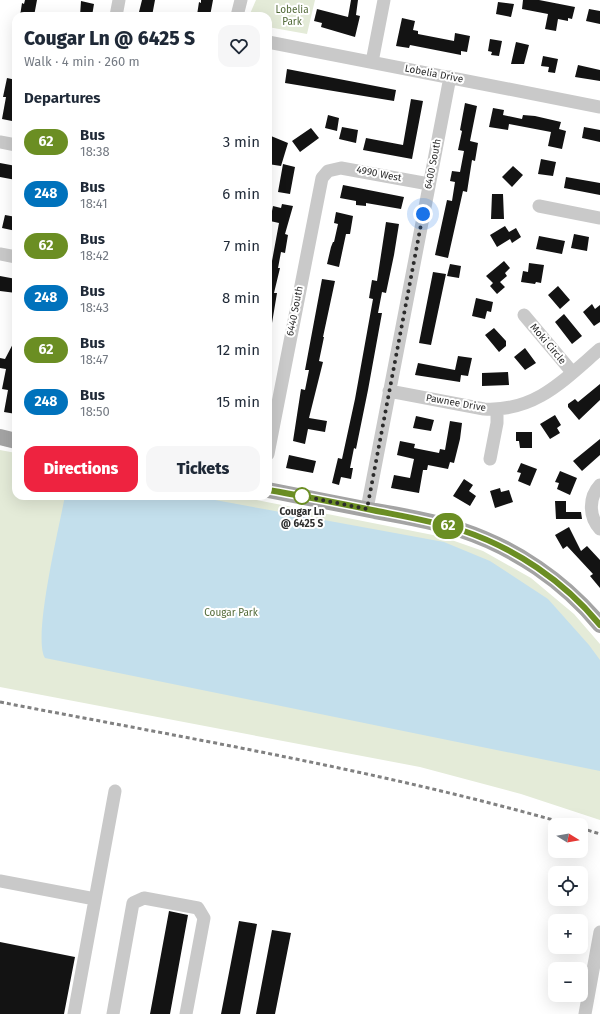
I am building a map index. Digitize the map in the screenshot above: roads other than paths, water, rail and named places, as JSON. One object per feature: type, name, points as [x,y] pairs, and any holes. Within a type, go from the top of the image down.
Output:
[{"type":"main road","points":[[0,437],[12,439]]},
{"type":"main road","points":[[272,491],[446,525],[497,544],[523,558],[550,577],[598,620]]},
{"type":"street","points":[[117,12],[119,0]]},
{"type":"street","points":[[238,12],[241,0]]},
{"type":"street","points":[[372,62],[384,0]]},
{"type":"street","name":"Lobelia Drive","points":[[272,43],[600,107]]},
{"type":"street","name":"6400 South","points":[[367,509],[450,77]]},
{"type":"street","points":[[0,142],[12,144]]},
{"type":"street","name":"4990 West","points":[[328,171],[336,168],[345,168],[429,184]]},
{"type":"street","name":"6440 South","points":[[272,433],[319,186],[322,178],[328,171]]},
{"type":"street","points":[[539,206],[600,218]]},
{"type":"street","points":[[0,254],[12,256]]},
{"type":"street","name":"Moki Circle","points":[[524,315],[572,372]]},
{"type":"street","name":"Pawnee Drive","points":[[389,391],[477,408],[497,409],[516,406],[535,400],[552,390],[600,349]]},
{"type":"street","points":[[490,459],[497,423],[497,409]]},
{"type":"street","points":[[600,485],[592,496],[591,504],[593,518],[600,529]]},
{"type":"street","points":[[74,1014],[115,791]]},
{"type":"street","points":[[0,881],[95,899]]},
{"type":"street","points":[[113,1014],[133,903],[144,898],[198,908],[204,918],[186,1014]]},
{"type":"street","points":[[585,1014],[600,932]]},
{"type":"water","name":"Cougar Park","points":[[64,500],[215,500],[444,542],[490,561],[548,599],[589,645],[600,660],[600,771],[45,658],[42,647],[42,628],[44,606]]},
{"type":"railway","points":[[0,702],[358,772],[429,788],[548,819]]},
{"type":"railway","points":[[588,830],[600,834]]},
{"type":"place","name":"Cougar Ln @ 6425 S","points":[[302,496]]},
{"type":"park label","name":"Lobelia Park","points":[[292,16]]}]
